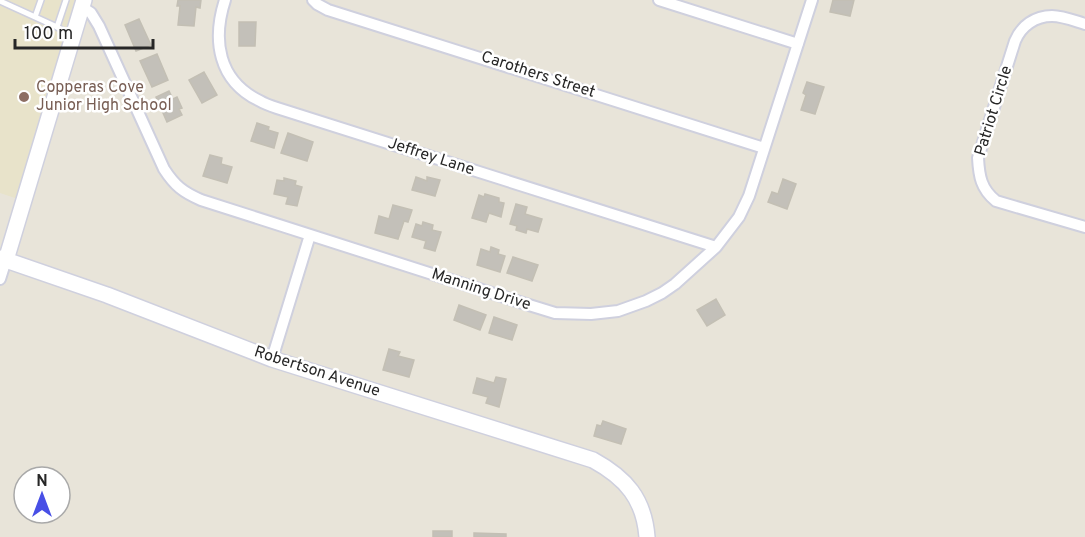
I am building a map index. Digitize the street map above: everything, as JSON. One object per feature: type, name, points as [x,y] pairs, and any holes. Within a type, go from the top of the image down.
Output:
[{"type":"street","name":"Jeffrey Lane","points":[[225,0],[218,25],[220,54],[224,66],[232,79],[246,93],[259,101],[716,248]]},
{"type":"street","name":"Carothers Street","points":[[313,0],[328,10],[764,148]]},
{"type":"street","points":[[659,0],[798,44]]},
{"type":"street","name":"Manning Drive","points":[[83,3],[99,26],[164,169],[175,184],[188,195],[555,313],[591,314],[618,311],[662,293],[716,248],[739,216],[749,196],[812,0]]},
{"type":"street","points":[[0,279],[3,259],[83,3]]},
{"type":"street","name":"Patriot Circle","points":[[1085,24],[1053,16],[1042,17],[1023,27],[1018,34],[978,158],[978,172],[982,184],[996,201],[1085,228]]},
{"type":"street","points":[[272,359],[310,235]]},
{"type":"street","name":"Robertson Avenue","points":[[3,259],[107,295],[272,359],[593,460],[619,476],[631,488],[642,509],[647,537]]},
{"type":"lane","points":[[35,17],[41,0]]},
{"type":"lane","points":[[57,27],[66,0]]},
{"type":"lane","points":[[0,1],[12,3],[74,37]]},
{"type":"shaded area","name":"Copperas Cove Junior High School","points":[[0,0],[76,0],[18,199],[0,193]]},
{"type":"building","points":[[178,0],[201,0],[200,8],[196,7],[194,26],[178,25],[180,6],[177,6]]},
{"type":"building","points":[[833,0],[854,0],[850,16],[830,12]]},
{"type":"building","points":[[139,19],[151,45],[136,51],[125,25]]},
{"type":"building","points":[[239,22],[256,22],[255,46],[239,46]]},
{"type":"building","points":[[157,54],[168,80],[152,87],[140,61]]},
{"type":"building","points":[[204,72],[217,95],[202,103],[189,80]]},
{"type":"building","points":[[807,82],[824,87],[815,114],[801,110]]},
{"type":"building","points":[[169,91],[173,99],[177,97],[182,108],[179,109],[182,115],[167,122],[156,97]]},
{"type":"building","points":[[257,123],[278,133],[274,148],[251,141]]},
{"type":"building","points":[[288,133],[313,142],[307,161],[281,153]]},
{"type":"building","points":[[210,155],[222,158],[221,164],[232,167],[227,183],[203,176]]},
{"type":"building","points":[[416,177],[427,181],[427,177],[440,180],[435,196],[412,190]]},
{"type":"building","points":[[284,178],[296,181],[295,185],[302,187],[297,206],[286,204],[288,197],[274,194],[277,180],[284,181]]},
{"type":"building","points":[[783,179],[796,184],[787,209],[768,202],[772,192],[778,194]]},
{"type":"building","points":[[485,194],[499,198],[499,202],[504,203],[501,217],[489,213],[486,222],[472,218],[479,195],[484,197]]},
{"type":"building","points":[[516,204],[527,207],[525,214],[542,219],[538,232],[527,229],[526,233],[516,230],[517,226],[510,224]]},
{"type":"building","points":[[393,205],[412,210],[408,222],[404,221],[398,239],[375,233],[379,216],[389,219]]},
{"type":"building","points":[[423,222],[433,225],[432,230],[441,232],[435,251],[424,248],[426,241],[412,237],[416,224],[422,226]]},
{"type":"building","points":[[491,247],[499,250],[498,254],[505,256],[500,272],[477,265],[481,249],[490,252]]},
{"type":"building","points":[[513,257],[538,265],[532,281],[507,273]]},
{"type":"building","points":[[716,299],[725,315],[707,326],[697,310]]},
{"type":"building","points":[[459,305],[486,315],[480,330],[454,320]]},
{"type":"building","points":[[494,317],[517,325],[512,340],[489,333]]},
{"type":"building","points":[[389,349],[400,352],[398,356],[414,360],[409,377],[383,370]]},
{"type":"building","points":[[496,377],[506,379],[499,407],[486,403],[488,397],[473,393],[477,378],[494,383]]},
{"type":"building","points":[[603,421],[626,429],[621,444],[594,436],[597,425],[601,426]]},
{"type":"building","points":[[433,531],[452,531],[452,537],[433,537]]},
{"type":"building","points":[[474,533],[506,534],[506,537],[474,537]]},
{"type":"place","name":"Copperas Cove Junior High School","points":[[24,97]]}]
